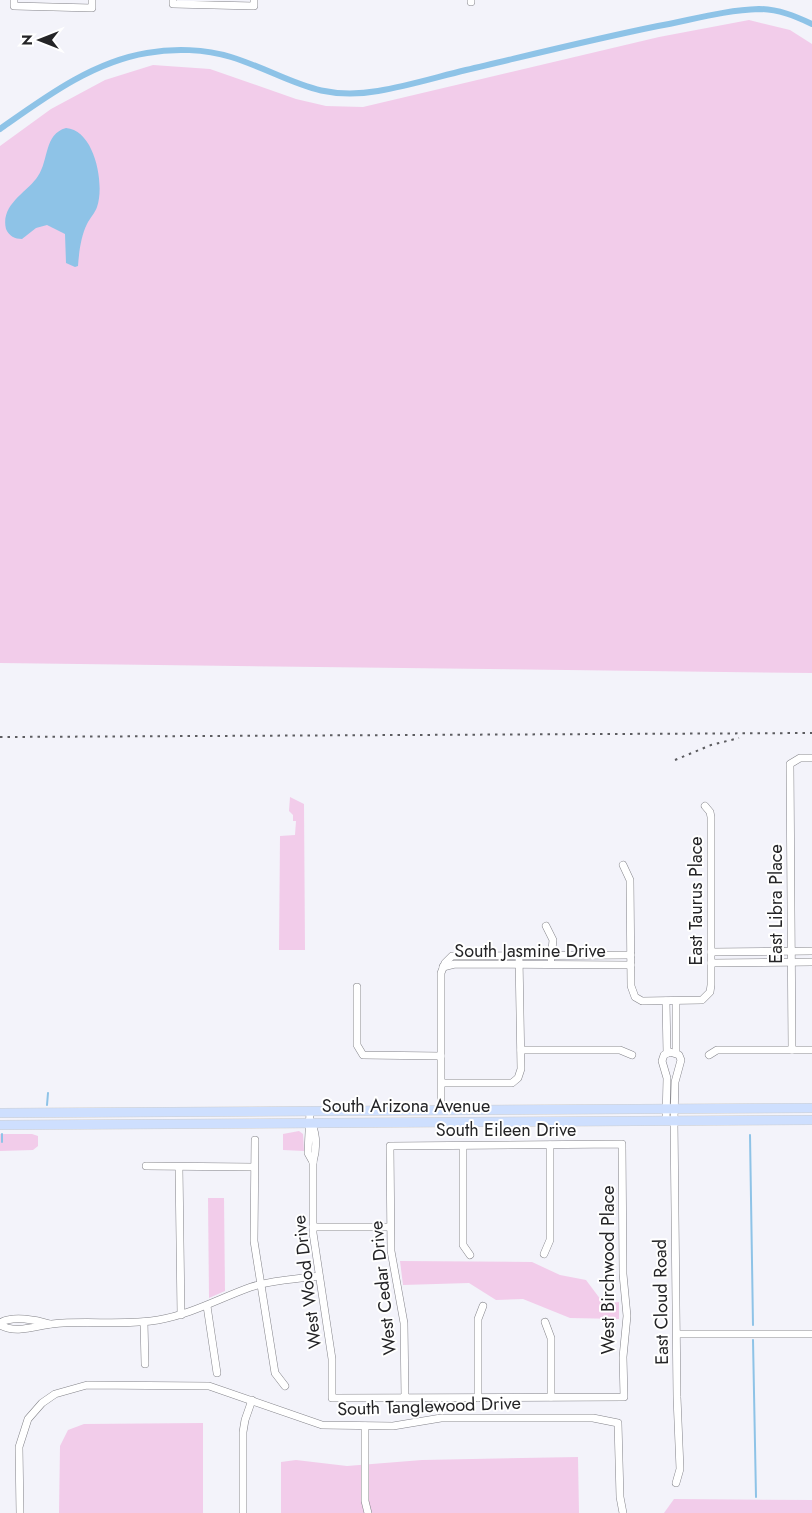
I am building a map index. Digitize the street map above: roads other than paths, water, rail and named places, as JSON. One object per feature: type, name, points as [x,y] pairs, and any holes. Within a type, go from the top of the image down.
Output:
[{"type":"main road","name":"South Arizona Avenue","points":[[0,1113],[812,1108]]},
{"type":"main road","points":[[127,1112],[127,1123]]},
{"type":"main road","name":"South Arizona Avenue","points":[[0,1125],[812,1120]]},
{"type":"street","points":[[173,2],[254,3]]},
{"type":"street","points":[[14,3],[92,4]]},
{"type":"street","name":"East Libra Place","points":[[792,1050],[790,764],[794,760],[812,758]]},
{"type":"street","name":"East Taurus Place","points":[[676,1001],[702,1000],[710,992],[711,817],[710,812],[705,806]]},
{"type":"street","points":[[624,865],[630,880],[631,986],[635,997],[642,1001],[676,1001],[676,1053],[680,1057],[681,1063],[670,1109]]},
{"type":"street","points":[[546,926],[553,940],[552,964]]},
{"type":"street","points":[[711,952],[812,951]]},
{"type":"street","name":"South Jasmine Drive","points":[[519,960],[551,955],[631,955]]},
{"type":"street","name":"South Jasmine Drive","points":[[441,1056],[443,967],[452,956],[552,964],[631,965]]},
{"type":"street","points":[[442,1082],[512,1083],[520,1074],[519,960]]},
{"type":"street","points":[[711,963],[812,962]]},
{"type":"street","points":[[358,987],[358,1045],[360,1052],[367,1056],[441,1056],[441,1110]]},
{"type":"street","points":[[666,1001],[667,1053],[662,1061],[666,1078],[670,1120]]},
{"type":"street","points":[[521,1050],[620,1050],[632,1055]]},
{"type":"street","points":[[709,1055],[717,1050],[812,1050]]},
{"type":"street","points":[[667,1053],[676,1053]]},
{"type":"street","name":"West Wood Drive","points":[[310,1111],[308,1153],[313,1162],[313,1226],[332,1360],[332,1398],[405,1398]]},
{"type":"street","name":"East Cloud Road","points":[[670,1120],[680,1469],[676,1482]]},
{"type":"street","points":[[255,1140],[254,1241],[275,1373],[285,1386]]},
{"type":"street","name":"South Eileen Drive","points":[[390,1146],[622,1144]]},
{"type":"street","name":"West Birchwood Place","points":[[551,1397],[624,1397],[627,1316],[623,1274],[622,1144]]},
{"type":"street","points":[[544,1254],[550,1240],[550,1145]]},
{"type":"street","name":"West Cedar Drive","points":[[390,1146],[392,1263],[404,1323],[405,1398]]},
{"type":"street","points":[[463,1146],[464,1245],[470,1255]]},
{"type":"street","points":[[146,1166],[254,1167]]},
{"type":"street","points":[[179,1167],[181,1315]]},
{"type":"street","points":[[313,1226],[390,1227]]},
{"type":"street","points":[[0,1324],[5,1320],[40,1327],[51,1324],[144,1322],[181,1315],[261,1284],[319,1276]]},
{"type":"street","points":[[208,1306],[218,1373]]},
{"type":"street","points":[[478,1398],[478,1320],[483,1306]]},
{"type":"street","points":[[144,1322],[144,1364]]},
{"type":"street","points":[[405,1398],[551,1397],[551,1338],[546,1322]]},
{"type":"street","points":[[677,1334],[812,1334]]},
{"type":"street","name":"South Tanglewood Drive","points":[[20,1513],[21,1440],[28,1419],[42,1403],[66,1389],[87,1385],[210,1386],[322,1425],[403,1425],[441,1418],[593,1418],[618,1423],[621,1513]]},
{"type":"street","points":[[243,1513],[243,1432],[252,1400]]},
{"type":"street","points":[[365,1426],[365,1501],[368,1513]]},
{"type":"water","points":[[66,128],[76,131],[91,148],[100,186],[97,207],[85,229],[78,266],[75,267],[66,263],[65,234],[47,225],[36,228],[22,239],[17,238],[7,231],[5,220],[11,205],[38,176],[50,142],[59,131]]},
{"type":"waterway","points":[[0,129],[51,94],[88,73],[107,64],[157,51],[189,50],[221,54],[318,90],[336,93],[356,93],[400,87],[610,36],[734,11],[773,10],[812,24]]},
{"type":"waterway","points":[[47,1105],[48,1093]]},
{"type":"waterway","points":[[2,1134],[2,1142]]},
{"type":"waterway","points":[[750,1135],[753,1325]]},
{"type":"waterway","points":[[753,1340],[756,1497]]},
{"type":"railway","points":[[0,737],[812,733]]},
{"type":"railway","points":[[675,760],[711,745],[739,738]]}]
